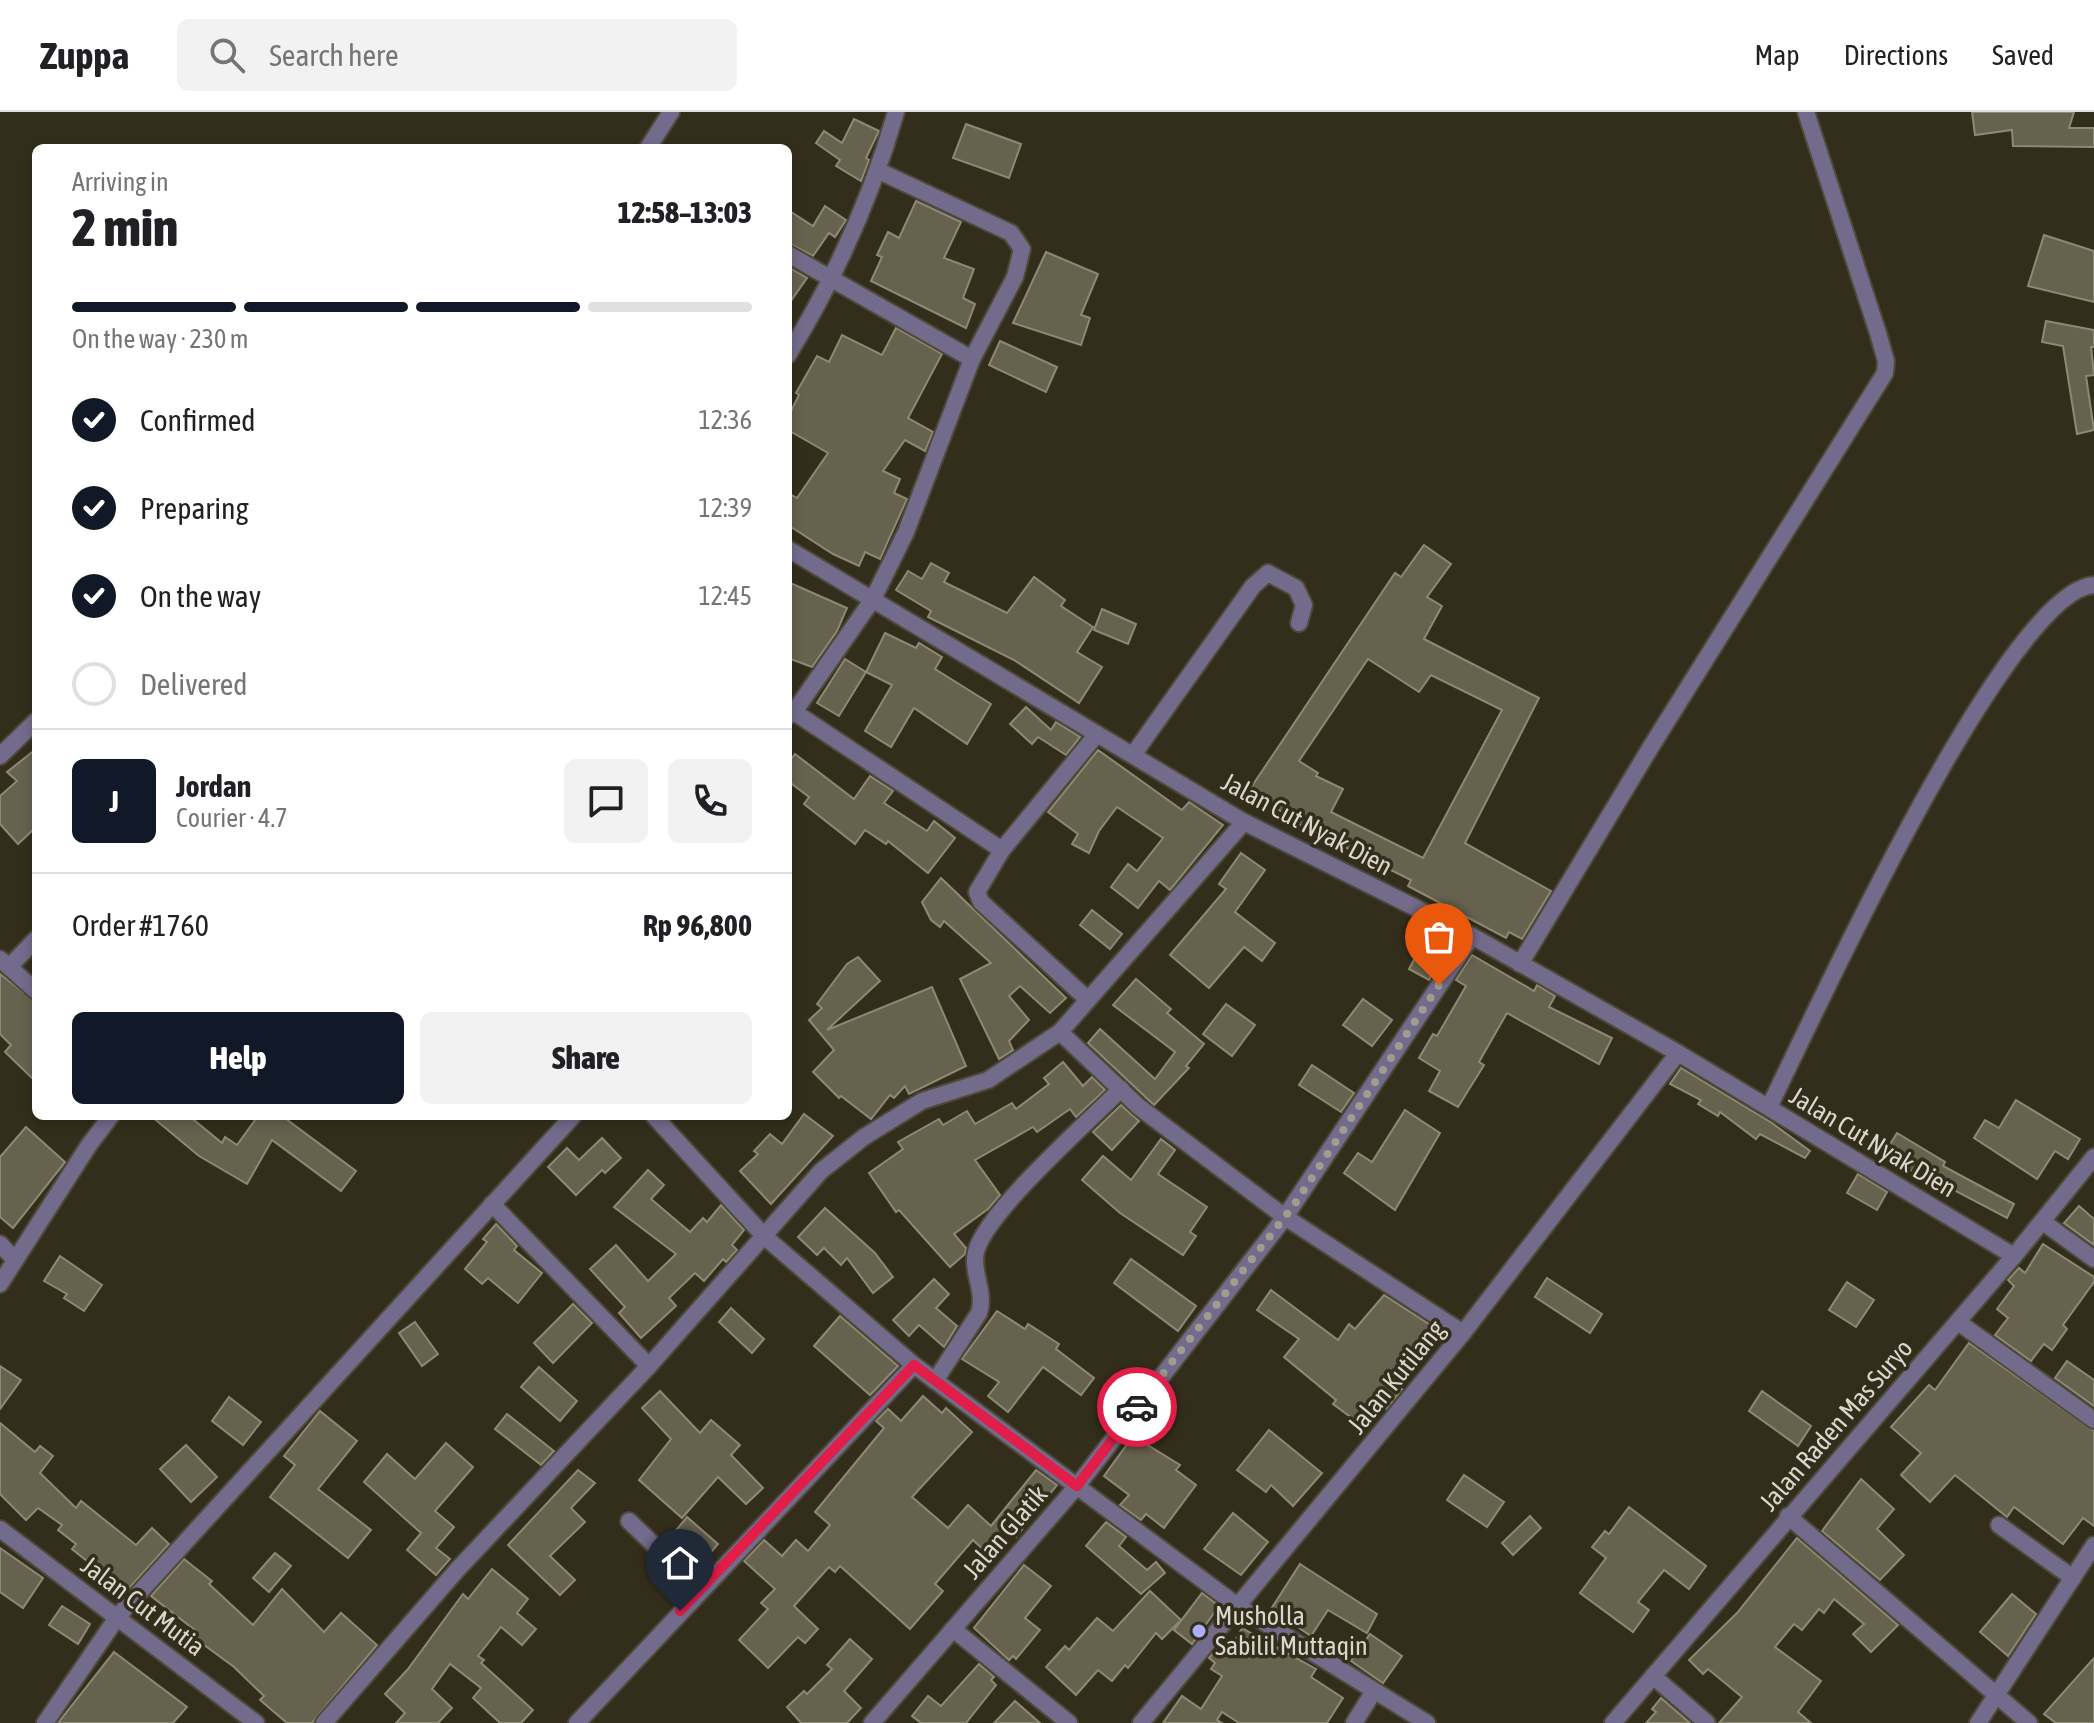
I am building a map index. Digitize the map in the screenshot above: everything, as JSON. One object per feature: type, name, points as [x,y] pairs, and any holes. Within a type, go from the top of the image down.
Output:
[{"type":"street","points":[[651,144],[671,112]]},
{"type":"street","points":[[792,348],[830,277],[879,171],[896,112]]},
{"type":"street","points":[[1520,964],[1677,704],[1885,373],[1886,361],[1878,333],[1806,112]]},
{"type":"street","points":[[792,713],[873,599],[906,532],[972,359],[1015,277],[1021,257],[1020,242],[1011,233],[879,171]]},
{"type":"street","points":[[792,256],[972,359]]},
{"type":"street","name":"Jalan Cut Nyak Dien","points":[[792,551],[1244,822],[1472,936],[1678,1053],[2014,1256]]},
{"type":"street","points":[[1133,755],[1253,586],[1268,573],[1296,588],[1304,605],[1299,623]]},
{"type":"street","points":[[1769,1107],[1902,841],[1977,705],[2070,592],[2094,585]]},
{"type":"street","points":[[792,715],[1002,850]]},
{"type":"street","points":[[0,756],[32,725]]},
{"type":"street","points":[[1086,998],[981,902],[977,892],[981,880],[1002,850],[1097,734]]},
{"type":"street","points":[[324,1723],[457,1570],[649,1366],[821,1171],[864,1137],[922,1101],[988,1080],[1060,1032],[1086,998],[1244,822]]},
{"type":"street","name":"Jalan Glatik","points":[[872,1723],[1077,1486],[1285,1217],[1472,936]]},
{"type":"street","points":[[32,942],[4,963],[32,988]]},
{"type":"street","points":[[1060,1032],[1121,1089],[1285,1217],[1463,1333]]},
{"type":"street","name":"Jalan Kutilang","points":[[1141,1723],[1463,1333],[1678,1053]]},
{"type":"street","points":[[935,1381],[979,1313],[983,1301],[975,1261],[985,1229],[1121,1089]]},
{"type":"street","points":[[0,1284],[108,1120]]},
{"type":"street","points":[[45,1723],[118,1616],[569,1120]]},
{"type":"street","points":[[658,1120],[765,1237],[914,1365],[1239,1607],[1427,1723]]},
{"type":"street","name":"Jalan Raden Mas Suryo","points":[[1613,1723],[2043,1222],[2094,1157]]},
{"type":"street","points":[[492,1204],[649,1366]]},
{"type":"street","points":[[2043,1222],[2094,1259]]},
{"type":"street","points":[[0,1244],[15,1260]]},
{"type":"street","points":[[1958,1322],[2094,1420]]},
{"type":"street","points":[[577,1723],[914,1365]]},
{"type":"street","points":[[1788,1516],[2029,1723]]},
{"type":"street","points":[[629,1521],[700,1589]]},
{"type":"street","points":[[1999,1525],[2073,1578]]},
{"type":"street","name":"Jalan Cut Mutia","points":[[0,1529],[256,1723]]},
{"type":"street","points":[[1978,1723],[2094,1545]]},
{"type":"street","points":[[953,1629],[1069,1723]]},
{"type":"street","points":[[1653,1676],[1707,1723]]},
{"type":"street","points":[[1354,1723],[1374,1691]]},
{"type":"building","points":[[1972,112],[2074,112],[2069,128],[2094,128],[2094,147],[2013,146],[2012,130],[1975,135]]},
{"type":"building","points":[[854,119],[879,131],[866,158],[869,160],[861,181],[836,166],[840,160],[816,143],[824,131],[842,143]]},
{"type":"building","points":[[966,124],[1021,144],[1009,178],[953,158]]},
{"type":"building","points":[[916,201],[961,222],[944,258],[974,269],[963,298],[975,304],[966,328],[871,281],[882,257],[877,255],[888,232],[899,238]]},
{"type":"building","points":[[825,206],[846,220],[835,237],[829,233],[813,256],[792,245],[792,213],[813,226]]},
{"type":"building","points":[[2044,235],[2094,251],[2094,302],[2028,286]]},
{"type":"building","points":[[1046,252],[1098,274],[1081,315],[1090,318],[1081,345],[1013,323]]},
{"type":"building","points":[[792,269],[807,278],[792,299]]},
{"type":"building","points":[[2046,321],[2094,330],[2094,347],[2091,347],[2094,375],[2086,376],[2094,430],[2077,434],[2063,346],[2042,342]]},
{"type":"building","points":[[896,328],[942,354],[908,418],[933,432],[925,451],[905,440],[883,471],[900,479],[894,493],[907,499],[880,559],[865,552],[859,566],[833,554],[792,528],[792,495],[797,498],[828,453],[792,432],[792,409],[799,395],[796,393],[817,356],[829,362],[842,335],[882,355]]},
{"type":"building","points":[[1000,341],[1057,367],[1046,392],[989,365]]},
{"type":"building","points":[[1424,545],[1451,564],[1427,597],[1442,606],[1424,639],[1539,698],[1465,843],[1551,891],[1522,939],[1509,932],[1506,938],[1408,886],[1411,880],[1300,825],[1250,789],[1395,573],[1401,577]],"holes":[[[1368,659],[1419,692],[1431,675],[1502,710],[1423,858],[1331,812],[1343,789],[1316,776],[1318,773],[1299,761]]]},
{"type":"building","points":[[931,563],[949,573],[944,582],[1007,613],[1034,577],[1065,600],[1061,606],[1093,627],[1077,652],[1102,667],[1079,703],[1014,660],[928,617],[931,611],[896,590],[908,571],[922,579]]},
{"type":"building","points":[[792,584],[847,608],[837,631],[812,667],[792,660]]},
{"type":"building","points":[[1102,609],[1136,624],[1128,644],[1094,630]]},
{"type":"building","points":[[885,633],[916,648],[919,643],[942,657],[935,669],[991,704],[967,744],[914,708],[891,747],[865,731],[892,685],[866,672]]},
{"type":"building","points":[[845,659],[866,672],[839,716],[817,703]]},
{"type":"building","points":[[1026,707],[1051,730],[1056,722],[1080,737],[1066,755],[1038,737],[1032,744],[1010,724]]},
{"type":"building","points":[[1098,750],[1182,810],[1189,802],[1223,825],[1170,890],[1159,881],[1138,908],[1111,887],[1128,864],[1137,871],[1163,838],[1117,807],[1099,831],[1089,853],[1072,844],[1078,834],[1048,812]]},
{"type":"building","points":[[32,752],[32,831],[18,844],[0,824],[0,796],[17,781],[7,772]]},
{"type":"building","points":[[795,754],[854,799],[870,776],[893,791],[884,803],[927,831],[934,821],[955,838],[928,873],[888,841],[886,844],[865,830],[855,844],[804,804],[809,797],[792,784],[792,758]]},
{"type":"building","points":[[1241,853],[1265,870],[1235,912],[1275,943],[1262,961],[1244,947],[1209,988],[1170,955],[1226,889],[1219,884]]},
{"type":"building","points":[[941,878],[1066,998],[1050,1013],[1020,986],[1009,996],[1029,1020],[1009,1041],[1013,1050],[999,1059],[960,979],[991,963],[944,921],[940,927],[931,920],[922,902]]},
{"type":"building","points":[[1092,910],[1122,934],[1110,949],[1080,925]]},
{"type":"building","points":[[1419,950],[1439,961],[1429,980],[1409,969]]},
{"type":"building","points":[[1472,955],[1534,991],[1537,985],[1555,996],[1549,1007],[1612,1038],[1599,1064],[1507,1013],[1479,1062],[1484,1065],[1458,1107],[1429,1091],[1440,1071],[1419,1058],[1433,1034],[1437,1036],[1466,986],[1456,980]]},
{"type":"building","points":[[858,957],[880,981],[827,1030],[932,987],[966,1066],[909,1094],[905,1086],[894,1098],[890,1095],[871,1119],[841,1096],[839,1098],[813,1072],[834,1050],[809,1020],[822,1008],[817,1004],[847,964]]},
{"type":"building","points":[[0,974],[32,999],[32,1078],[5,1052],[11,1045],[0,1034]]},
{"type":"building","points":[[1136,979],[1171,1009],[1167,1013],[1204,1044],[1186,1066],[1189,1068],[1154,1105],[1088,1043],[1100,1029],[1155,1079],[1175,1052],[1113,1005]]},
{"type":"building","points":[[1363,999],[1392,1020],[1372,1046],[1343,1025]]},
{"type":"building","points":[[1226,1004],[1255,1025],[1232,1056],[1203,1034]]},
{"type":"building","points":[[1063,1062],[1083,1086],[1092,1077],[1105,1090],[1076,1117],[1070,1109],[1037,1132],[1033,1127],[975,1160],[1000,1195],[988,1209],[954,1234],[966,1248],[965,1254],[950,1267],[899,1210],[896,1212],[869,1173],[903,1149],[898,1142],[939,1119],[943,1125],[967,1111],[975,1124],[1012,1103],[1016,1109],[1049,1084],[1044,1078]]},
{"type":"building","points":[[1312,1065],[1354,1093],[1341,1112],[1299,1085]]},
{"type":"building","points":[[1681,1068],[1772,1123],[1810,1151],[1805,1158],[1760,1134],[1756,1139],[1720,1112],[1718,1116],[1698,1104],[1701,1100],[1670,1084]]},
{"type":"building","points":[[2016,1100],[2080,1139],[2068,1159],[2055,1151],[2037,1179],[1974,1138],[1985,1120],[1999,1128]]},
{"type":"building","points":[[1121,1105],[1139,1121],[1112,1150],[1093,1132]]},
{"type":"building","points":[[1405,1110],[1440,1133],[1395,1210],[1344,1173],[1358,1153],[1372,1162]]},
{"type":"building","points":[[804,1114],[833,1136],[771,1204],[740,1171],[758,1154],[754,1151],[770,1134],[782,1144]]},
{"type":"building","points":[[156,1120],[194,1120],[222,1143],[225,1137],[237,1145],[255,1120],[287,1120],[356,1171],[341,1191],[272,1140],[247,1184],[199,1156]]},
{"type":"building","points":[[26,1127],[65,1162],[13,1228],[0,1217],[0,1157]]},
{"type":"building","points":[[1897,1133],[1945,1162],[1943,1166],[2014,1204],[2007,1218],[1935,1180],[1933,1184],[1884,1154]]},
{"type":"building","points":[[602,1138],[621,1158],[605,1173],[602,1170],[576,1195],[548,1167],[567,1148],[579,1160]]},
{"type":"building","points":[[1161,1139],[1175,1150],[1158,1174],[1207,1207],[1190,1232],[1196,1236],[1183,1255],[1120,1213],[1082,1180],[1103,1156],[1131,1180]]},
{"type":"building","points":[[648,1170],[664,1185],[651,1199],[690,1232],[703,1218],[707,1222],[721,1205],[744,1230],[732,1245],[737,1250],[726,1262],[723,1259],[704,1281],[695,1273],[669,1298],[676,1306],[641,1338],[619,1313],[625,1307],[590,1269],[616,1245],[648,1281],[676,1254],[614,1207]]},
{"type":"building","points":[[1858,1174],[1887,1192],[1877,1210],[1847,1193]]},
{"type":"building","points":[[2079,1206],[2094,1219],[2094,1245],[2064,1223]]},
{"type":"building","points":[[825,1208],[875,1253],[893,1277],[873,1293],[847,1258],[841,1265],[824,1248],[817,1255],[798,1237]]},
{"type":"building","points":[[496,1224],[517,1246],[514,1250],[542,1273],[518,1303],[488,1278],[482,1284],[465,1269],[487,1242],[483,1239]]},
{"type":"building","points":[[2043,1244],[2094,1277],[2094,1282],[2063,1325],[2067,1329],[2052,1350],[2044,1344],[2031,1361],[1995,1335],[2008,1318],[1997,1309],[2014,1286],[2008,1280],[2019,1268],[2025,1273]]},
{"type":"building","points":[[60,1256],[102,1285],[84,1311],[64,1298],[67,1294],[44,1281]]},
{"type":"building","points":[[1131,1259],[1196,1306],[1178,1331],[1114,1283]]},
{"type":"building","points":[[1547,1278],[1602,1314],[1590,1333],[1535,1297]]},
{"type":"building","points":[[934,1279],[949,1294],[936,1308],[957,1326],[944,1347],[919,1325],[909,1336],[893,1320]]},
{"type":"building","points":[[1847,1282],[1874,1300],[1856,1327],[1829,1310]]},
{"type":"building","points":[[1271,1290],[1338,1340],[1349,1324],[1355,1329],[1384,1295],[1438,1330],[1393,1381],[1402,1389],[1386,1409],[1381,1404],[1364,1427],[1333,1404],[1336,1400],[1284,1357],[1299,1339],[1257,1310]]},
{"type":"building","points":[[573,1304],[592,1323],[553,1363],[534,1343]]},
{"type":"building","points":[[731,1308],[764,1339],[752,1353],[719,1322]]},
{"type":"building","points":[[997,1311],[1025,1329],[1028,1324],[1059,1344],[1056,1349],[1094,1378],[1081,1395],[1043,1367],[1008,1412],[988,1396],[999,1382],[962,1359]]},
{"type":"building","points":[[840,1316],[898,1366],[870,1395],[814,1346]]},
{"type":"building","points":[[415,1322],[438,1354],[422,1366],[399,1333]]},
{"type":"building","points":[[1969,1343],[2094,1431],[2094,1526],[2083,1518],[2063,1544],[2014,1507],[2007,1517],[1955,1475],[1930,1502],[1901,1475],[1921,1453],[1891,1427],[1929,1385],[1935,1390]]},
{"type":"building","points":[[2067,1361],[2094,1380],[2094,1406],[2055,1378]]},
{"type":"building","points":[[0,1366],[21,1380],[0,1409]]},
{"type":"building","points":[[539,1367],[577,1401],[560,1421],[521,1387]]},
{"type":"building","points":[[660,1391],[700,1433],[711,1420],[740,1445],[731,1455],[763,1488],[746,1504],[718,1477],[682,1518],[639,1480],[671,1439],[642,1408]]},
{"type":"building","points":[[1762,1391],[1811,1426],[1798,1446],[1749,1411]]},
{"type":"building","points":[[923,1396],[942,1413],[946,1408],[972,1432],[912,1497],[948,1528],[968,1505],[991,1526],[1036,1470],[1057,1485],[1016,1537],[1007,1530],[987,1553],[973,1540],[935,1584],[943,1591],[910,1629],[840,1566],[835,1572],[829,1567],[794,1606],[818,1629],[805,1643],[798,1637],[768,1668],[739,1640],[768,1609],[761,1603],[775,1589],[744,1561],[764,1540],[782,1556],[796,1540],[808,1551],[830,1525],[815,1512],[884,1428],[876,1421],[888,1409],[901,1421]]},
{"type":"building","points":[[229,1397],[261,1422],[243,1445],[212,1421]]},
{"type":"building","points":[[320,1411],[357,1441],[318,1489],[371,1530],[348,1558],[270,1497],[295,1465],[284,1456]]},
{"type":"building","points":[[507,1414],[554,1451],[541,1465],[495,1429]]},
{"type":"building","points":[[0,1423],[35,1452],[40,1446],[53,1456],[40,1473],[76,1508],[81,1501],[136,1545],[152,1528],[169,1544],[122,1596],[104,1579],[107,1577],[72,1549],[76,1544],[58,1530],[62,1525],[38,1508],[26,1520],[0,1494]]},
{"type":"building","points":[[1269,1430],[1322,1473],[1293,1506],[1271,1485],[1266,1492],[1237,1470]]},
{"type":"building","points":[[1133,1436],[1180,1465],[1176,1470],[1196,1485],[1164,1528],[1146,1514],[1141,1520],[1120,1505],[1129,1495],[1104,1476]]},
{"type":"building","points":[[446,1443],[473,1467],[435,1511],[454,1527],[436,1548],[450,1559],[436,1575],[407,1550],[421,1533],[364,1482],[387,1454],[415,1479]]},
{"type":"building","points":[[186,1445],[217,1477],[191,1502],[160,1469]]},
{"type":"building","points":[[578,1470],[595,1483],[571,1508],[585,1522],[550,1556],[575,1580],[560,1595],[508,1545]]},
{"type":"building","points":[[1464,1475],[1504,1502],[1487,1527],[1447,1500]]},
{"type":"building","points":[[1861,1479],[1894,1509],[1877,1529],[1904,1555],[1880,1580],[1822,1531]]},
{"type":"building","points":[[1629,1507],[1706,1566],[1689,1589],[1664,1570],[1638,1602],[1649,1610],[1633,1632],[1580,1593],[1606,1558],[1592,1547],[1605,1531],[1609,1534]]},
{"type":"building","points":[[1233,1513],[1268,1542],[1241,1575],[1204,1549]]},
{"type":"building","points":[[1530,1516],[1541,1528],[1513,1555],[1502,1543]]},
{"type":"building","points":[[687,1517],[718,1544],[698,1567],[668,1540]]},
{"type":"building","points":[[1106,1522],[1126,1537],[1119,1546],[1147,1570],[1156,1562],[1165,1573],[1141,1594],[1086,1546]]},
{"type":"building","points":[[1797,1538],[1898,1625],[1871,1652],[1853,1634],[1864,1624],[1834,1599],[1824,1613],[1819,1609],[1802,1630],[1794,1624],[1775,1647],[1821,1681],[1798,1712],[1811,1723],[1719,1723],[1742,1697],[1708,1669],[1703,1674],[1689,1660],[1737,1613]]},
{"type":"building","points":[[0,1548],[43,1578],[23,1608],[0,1592]]},
{"type":"building","points":[[275,1553],[291,1566],[269,1592],[253,1578]]},
{"type":"building","points":[[184,1559],[212,1581],[209,1584],[253,1625],[282,1589],[324,1632],[341,1613],[377,1645],[312,1723],[287,1723],[260,1700],[264,1696],[234,1667],[192,1636],[196,1631],[151,1596]]},
{"type":"building","points":[[1300,1564],[1377,1614],[1367,1633],[1328,1610],[1311,1636],[1271,1609]]},
{"type":"building","points":[[1024,1565],[1051,1586],[1025,1618],[1040,1630],[1016,1659],[1013,1656],[1009,1660],[974,1628]]},
{"type":"building","points":[[492,1569],[528,1599],[517,1613],[536,1629],[522,1645],[501,1627],[478,1656],[484,1660],[481,1663],[533,1710],[521,1723],[500,1723],[473,1698],[481,1688],[450,1664],[432,1689],[452,1708],[438,1723],[396,1723],[405,1713],[385,1694],[408,1669],[463,1594],[468,1599]]},
{"type":"building","points":[[1150,1591],[1181,1620],[1162,1639],[1156,1633],[1128,1668],[1125,1665],[1112,1681],[1098,1670],[1076,1695],[1046,1667],[1065,1646],[1069,1650],[1097,1618],[1113,1631]]},
{"type":"building","points":[[1202,1593],[1219,1606],[1192,1644],[1174,1630]]},
{"type":"building","points":[[2012,1594],[2036,1614],[2008,1656],[1980,1632]]},
{"type":"building","points":[[62,1606],[90,1624],[78,1644],[49,1625]]},
{"type":"building","points":[[1242,1628],[1316,1669],[1311,1677],[1343,1698],[1327,1723],[1239,1723],[1222,1712],[1217,1720],[1222,1723],[1163,1723],[1182,1696],[1201,1709],[1222,1676],[1211,1669],[1215,1663],[1209,1658],[1226,1638],[1233,1644]]},
{"type":"building","points":[[1370,1634],[1402,1656],[1383,1683],[1351,1661]]},
{"type":"building","points":[[850,1639],[872,1659],[844,1691],[861,1708],[847,1723],[801,1723],[787,1707],[804,1691],[807,1694],[832,1669],[827,1665]]},
{"type":"building","points":[[114,1652],[187,1707],[173,1723],[58,1723]]},
{"type":"building","points":[[2094,1658],[2094,1723],[2056,1723],[2044,1714]]},
{"type":"building","points":[[979,1664],[994,1677],[991,1680],[996,1685],[966,1723],[921,1723],[912,1716],[928,1696],[941,1706]]},
{"type":"building","points":[[1661,1698],[1690,1723],[1646,1723],[1656,1712],[1652,1709]]},
{"type":"building","points":[[1015,1701],[1040,1723],[994,1723]]},
{"type":"way so far","points":[[1137,1407],[1294,1205],[1439,985]]},
{"type":"place","name":"Musholla Sabilil Muttaqin","points":[[1199,1631]]},
{"type":"route","points":[[680,1611],[914,1365],[1077,1486],[1137,1407]]}]
